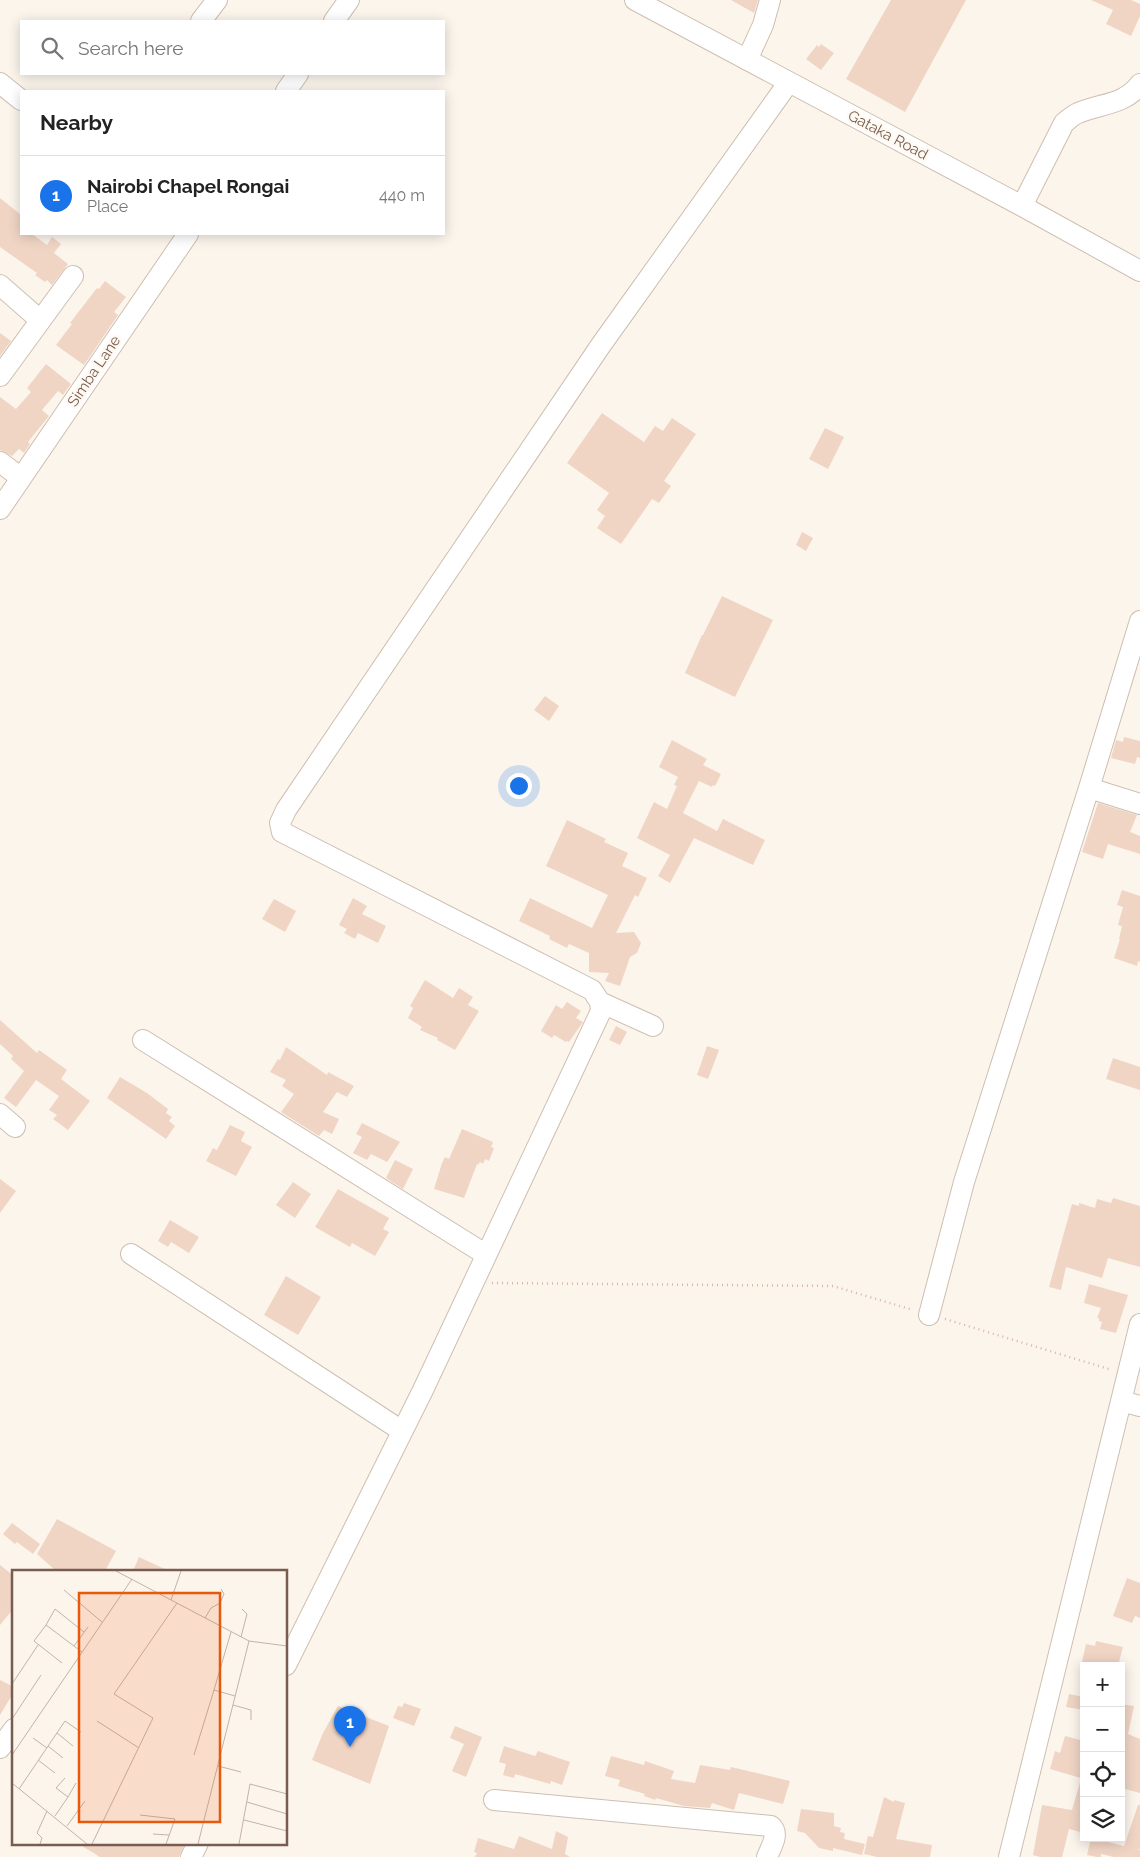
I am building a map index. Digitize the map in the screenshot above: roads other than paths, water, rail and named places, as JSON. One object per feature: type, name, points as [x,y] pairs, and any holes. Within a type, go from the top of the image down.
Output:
[{"type":"street","points":[[202,20],[216,0]]},
{"type":"street","points":[[335,20],[349,0]]},
{"type":"street","name":"Gataka Road","points":[[635,0],[1140,271]]},
{"type":"street","points":[[747,60],[763,25],[770,0]]},
{"type":"street","points":[[287,90],[297,75]]},
{"type":"street","points":[[654,1026],[600,1002],[592,990],[282,832],[280,823],[286,810],[601,345],[789,82]]},
{"type":"street","points":[[0,83],[20,99]]},
{"type":"street","points":[[1022,206],[1064,123],[1075,114],[1126,98],[1140,84]]},
{"type":"street","name":"Simba Lane","points":[[0,509],[186,235]]},
{"type":"street","points":[[0,376],[73,276]]},
{"type":"street","points":[[0,285],[40,320]]},
{"type":"street","points":[[0,462],[21,478]]},
{"type":"street","points":[[929,1314],[964,1182],[1140,621]]},
{"type":"street","points":[[1089,788],[1140,804]]},
{"type":"street","points":[[288,1661],[473,1283],[600,1011],[600,1002]]},
{"type":"street","points":[[142,1040],[485,1254]]},
{"type":"street","points":[[131,1254],[402,1431]]},
{"type":"street","points":[[1010,1857],[1131,1403],[1128,1374],[1140,1324]]},
{"type":"street","points":[[0,1748],[12,1732]]},
{"type":"street","points":[[494,1800],[770,1826],[775,1830],[776,1835],[767,1857]]},
{"type":"street","points":[[191,1857],[198,1844]]},
{"type":"place","name":"Nairobi Chapel Rongai","points":[[350,1747]]}]
